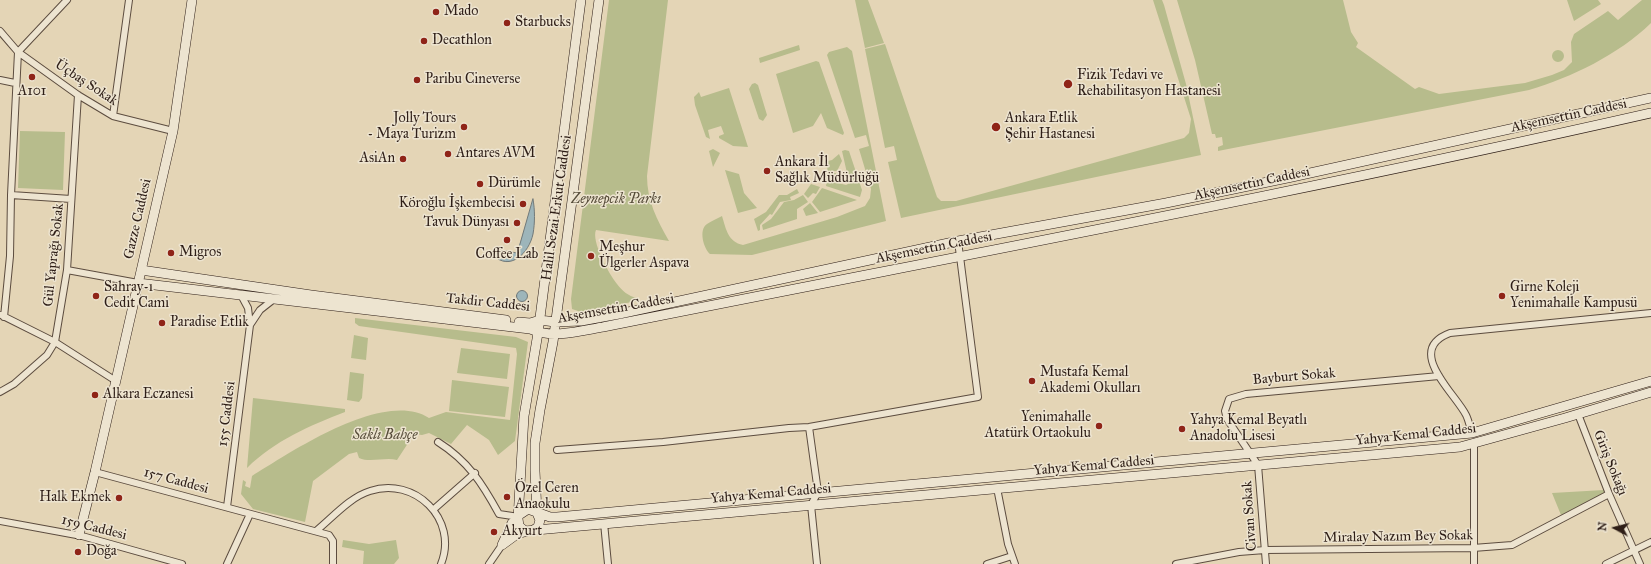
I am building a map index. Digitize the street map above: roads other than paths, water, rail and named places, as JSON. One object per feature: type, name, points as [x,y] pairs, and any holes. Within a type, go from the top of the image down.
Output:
[{"type":"main road","name":"Gazze Caddesi","points":[[79,536],[173,131],[192,0]]},
{"type":"main road","name":"Halil Sezai Erkut Caddesi","points":[[540,320],[581,0]]},
{"type":"main road","name":"Halil Sezai Erkut Caddesi","points":[[555,322],[598,0]]},
{"type":"main road","name":"Akşemsettin Caddesi","points":[[1651,98],[1292,177],[958,241],[619,314],[581,321],[555,322],[554,335],[598,328],[961,258],[1059,236],[1218,206],[1651,113]]},
{"type":"main road","name":"Takdir Caddesi","points":[[138,283],[530,329],[538,333],[540,320],[530,323],[141,270]]},
{"type":"main road","points":[[540,320],[555,322]]},
{"type":"main road","points":[[538,333],[554,335],[535,443],[537,513],[540,523],[530,531],[520,526],[519,517],[524,416],[538,333]]},
{"type":"main road","name":"Yahya Kemal Caddesi","points":[[537,513],[557,517],[1472,433],[1651,381]]},
{"type":"main road","name":"Yahya Kemal Caddesi","points":[[502,545],[518,534],[530,531],[604,523],[1258,465],[1474,444],[1651,392]]},
{"type":"main road","points":[[1472,433],[1474,444]]},
{"type":"main road","points":[[502,545],[512,523],[528,509],[537,513]]},
{"type":"street","points":[[67,0],[18,52],[15,83],[10,256],[2,316],[55,342],[116,381]]},
{"type":"street","points":[[113,116],[129,0]]},
{"type":"street","name":"Üçbaş Sokak","points":[[0,31],[18,52],[78,95],[113,116],[173,131]]},
{"type":"street","points":[[0,80],[15,83]]},
{"type":"street","name":"Gül Yaprağı Sokak","points":[[0,392],[14,384],[47,355],[55,342],[67,270],[78,95]]},
{"type":"street","points":[[11,195],[71,199]]},
{"type":"street","points":[[557,450],[663,442],[809,427],[978,397],[958,241]]},
{"type":"street","points":[[67,270],[138,283]]},
{"type":"street","name":"155 Caddesi","points":[[227,507],[250,325],[248,308],[241,295]]},
{"type":"street","name":"155 Caddesi","points":[[250,325],[260,310],[274,299]]},
{"type":"street","points":[[1472,433],[1467,416],[1432,365],[1431,353],[1435,342],[1441,337],[1450,333],[1651,313]]},
{"type":"street","name":"Bayburt Sokak","points":[[1258,465],[1227,419],[1225,411],[1229,400],[1234,397],[1246,394],[1439,376]]},
{"type":"street","name":"Giriş Sokağı","points":[[1578,414],[1608,492],[1640,564]]},
{"type":"street","points":[[809,427],[818,492],[811,505],[817,564]]},
{"type":"street","points":[[438,442],[456,453],[475,473],[499,514],[519,517]]},
{"type":"street","points":[[1474,444],[1474,564]]},
{"type":"street","name":"Civan Sokak","points":[[1258,465],[1266,564]]},
{"type":"street","name":"157 Caddesi","points":[[95,472],[329,535],[333,541],[333,564]]},
{"type":"street","points":[[434,509],[475,473]]},
{"type":"street","points":[[316,531],[355,498],[368,491],[380,488],[395,487],[409,491],[421,498],[434,509],[444,531],[445,544],[440,564]]},
{"type":"street","points":[[997,488],[1008,544],[1015,564]]},
{"type":"street","name":"Miralay Nazım Bey Sokak","points":[[1176,564],[1239,552],[1265,550],[1473,548],[1512,544],[1608,492]]},
{"type":"street","points":[[227,564],[250,514]]},
{"type":"street","name":"159 Caddesi","points":[[0,521],[79,536],[182,564]]},
{"type":"street","points":[[604,523],[608,564]]},
{"type":"street","points":[[1606,564],[1651,542]]},
{"type":"street","points":[[489,564],[502,545]]},
{"type":"street","points":[[987,564],[1012,556]]},
{"type":"water","points":[[533,199],[534,230],[531,241],[518,258],[506,262],[499,260],[493,255],[494,249],[517,253]]},
{"type":"water","points":[[522,290],[526,292],[528,296],[526,300],[522,302],[518,300],[516,296],[518,292]]},
{"type":"place","name":"Mado","points":[[436,12]]},
{"type":"place","name":"Starbucks","points":[[507,23]]},
{"type":"place","name":"Decathlon","points":[[424,41]]},
{"type":"place","name":"A101","points":[[32,77]]},
{"type":"place","name":"Paribu Cineverse","points":[[417,80]]},
{"type":"place","name":"Fizik Tedavi ve Rehabilitasyon Hastanesi","points":[[1068,84]]},
{"type":"place","name":"Jolly Tours - Maya Turizm","points":[[464,127]]},
{"type":"place","name":"Ankara Etlik Şehir Hastanesi","points":[[996,127]]},
{"type":"place","name":"Antares AVM","points":[[448,154]]},
{"type":"place","name":"AsiAn","points":[[403,159]]},
{"type":"place","name":"Ankara İl Sağlık Müdürlüğü","points":[[767,171]]},
{"type":"place","name":"Dürümle","points":[[480,184]]},
{"type":"place","name":"Köroğlu İşkembecisi","points":[[523,204]]},
{"type":"place","name":"Tavuk Dünyası","points":[[517,223]]},
{"type":"place","name":"Coffee Lab","points":[[507,240]]},
{"type":"place","name":"Migros","points":[[171,253]]},
{"type":"place","name":"Meşhur Ülgerler Aspava","points":[[591,256]]},
{"type":"place","name":"Sahray-ı Cedit Cami","points":[[96,296]]},
{"type":"place","name":"Girne Koleji Yenimahalle Kampusü","points":[[1502,296]]},
{"type":"place","name":"Paradise Etlik","points":[[162,323]]},
{"type":"place","name":"Mustafa Kemal Akademi Okulları","points":[[1032,381]]},
{"type":"place","name":"Alkara Eczanesi","points":[[95,395]]},
{"type":"place","name":"Yenimahalle Atatürk Ortaokulu","points":[[1099,426]]},
{"type":"place","name":"Yahya Kemal Beyatlı Anadolu Lisesi","points":[[1182,429]]},
{"type":"place","name":"Özel Ceren Anaokulu","points":[[507,497]]},
{"type":"place","name":"Halk Ekmek","points":[[119,498]]},
{"type":"place","name":"Akyurt","points":[[494,532]]},
{"type":"place","name":"Doğa","points":[[78,552]]},
{"type":"park label","name":"Zeynepcik Parkı","points":[[616,200]]},
{"type":"park label","name":"Saklı Bahçe","points":[[385,436]]}]
